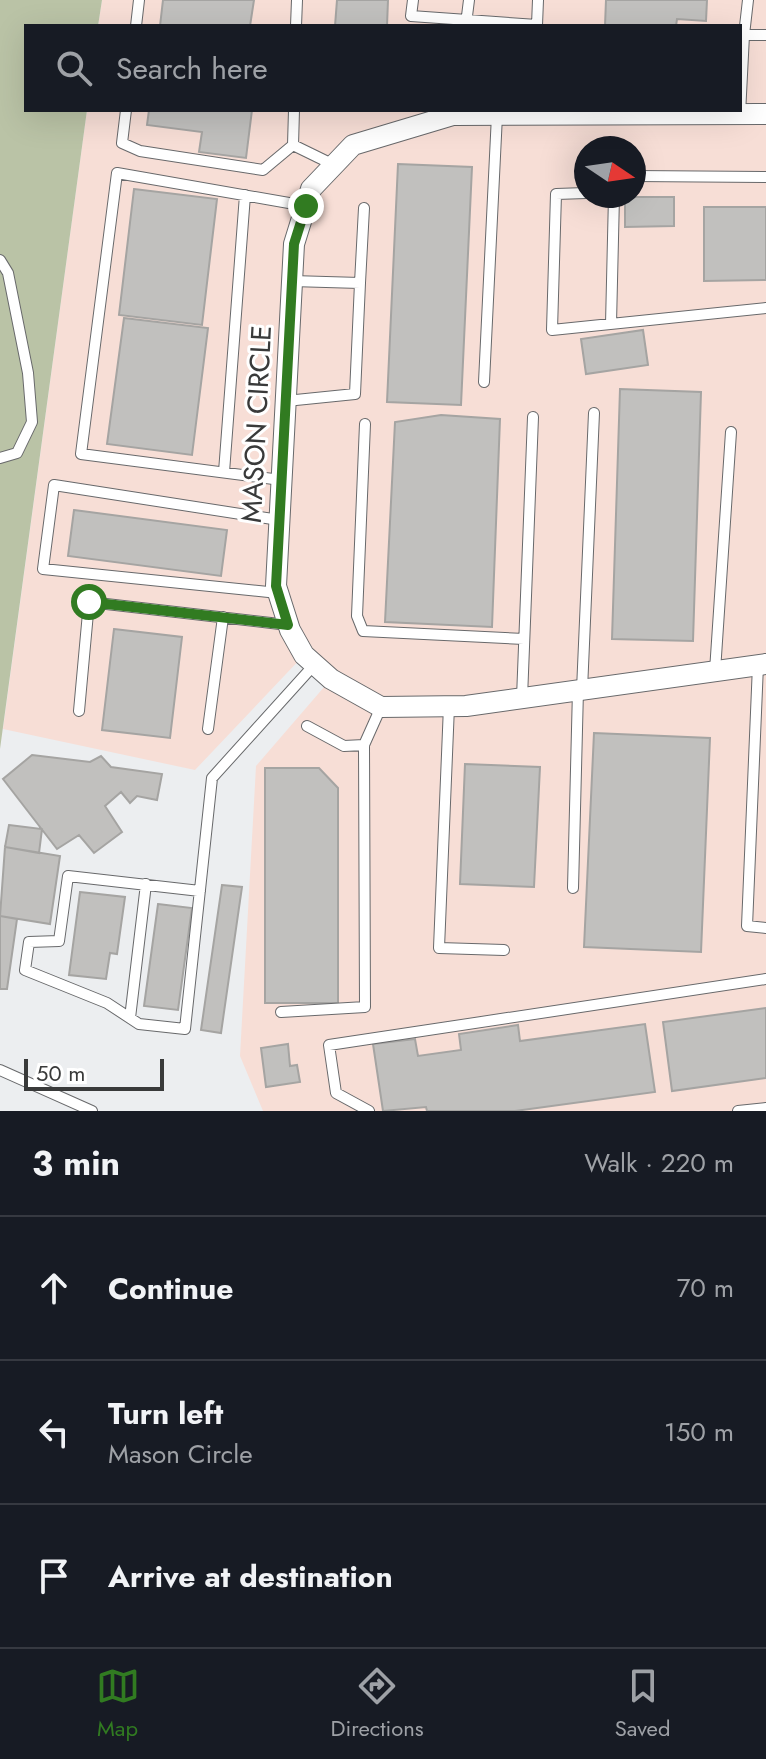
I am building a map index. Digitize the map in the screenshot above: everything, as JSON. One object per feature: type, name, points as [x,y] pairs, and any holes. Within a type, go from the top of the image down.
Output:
[{"type":"street","name":"MASON CIRCLE","points":[[381,707],[314,665],[288,625],[278,593],[294,244],[311,189],[353,145],[454,113],[766,114]]},
{"type":"street","points":[[381,707],[449,706],[522,698],[762,664]]},
{"type":"lane","points":[[136,24],[139,0]]},
{"type":"lane","points":[[296,24],[297,0]]},
{"type":"lane","points":[[413,0],[411,16],[502,24]]},
{"type":"lane","points":[[466,23],[469,0]]},
{"type":"lane","points":[[537,24],[538,0]]},
{"type":"lane","points":[[742,74],[748,0]]},
{"type":"lane","points":[[744,35],[766,35]]},
{"type":"lane","points":[[126,112],[122,143],[140,151],[263,170],[293,145],[294,112]]},
{"type":"lane","points":[[484,382],[497,115]]},
{"type":"lane","points":[[293,145],[334,165]]},
{"type":"lane","points":[[281,480],[81,454],[117,173],[306,206]]},
{"type":"lane","points":[[646,176],[766,177]]},
{"type":"lane","points":[[574,193],[556,194],[552,330],[766,308]]},
{"type":"lane","points":[[224,472],[245,195]]},
{"type":"lane","points":[[286,401],[355,394],[364,208]]},
{"type":"lane","points":[[611,324],[614,208]]},
{"type":"lane","points":[[0,260],[8,273],[28,373],[32,422],[17,453],[0,458]]},
{"type":"lane","points":[[292,281],[360,283]]},
{"type":"lane","points":[[573,888],[594,413]]},
{"type":"lane","points":[[522,698],[533,417]]},
{"type":"lane","points":[[365,424],[357,616],[363,631],[524,639]]},
{"type":"lane","points":[[715,671],[731,432]]},
{"type":"lane","points":[[278,593],[43,569],[54,485],[279,520]]},
{"type":"lane","points":[[79,711],[89,602],[288,625]]},
{"type":"lane","points":[[208,729],[223,617]]},
{"type":"lane","points":[[762,664],[747,926],[766,928]]},
{"type":"lane","points":[[200,891],[68,876],[59,941],[29,942],[25,970],[107,1003],[139,1024],[185,1029],[200,891],[212,778],[314,665]]},
{"type":"lane","points":[[449,706],[439,948],[504,950]]},
{"type":"lane","points":[[281,1012],[365,1007],[364,745],[381,707]]},
{"type":"lane","points":[[307,726],[344,746],[364,745]]},
{"type":"lane","points":[[130,1018],[146,884]]},
{"type":"lane","points":[[369,1111],[336,1093],[329,1045],[766,979]]},
{"type":"lane","points":[[0,1070],[92,1111]]},
{"type":"lane","points":[[738,1111],[763,1109]]},
{"type":"shaded area","points":[[102,0],[766,0],[766,1111],[263,1111],[240,1056],[256,766],[331,679],[304,655],[195,770],[3,729],[87,112],[742,112],[742,24],[98,24]]},
{"type":"green space","points":[[0,0],[102,0],[98,24],[24,24],[24,112],[87,112],[0,749]]},
{"type":"building","points":[[163,0],[254,0],[250,24],[160,24]]},
{"type":"building","points":[[337,0],[388,0],[387,24],[335,24]]},
{"type":"building","points":[[606,0],[707,0],[706,21],[677,19],[676,24],[605,24]]},
{"type":"building","points":[[149,112],[252,112],[246,158],[199,152],[202,132],[147,125]]},
{"type":"building","points":[[398,164],[472,167],[461,405],[387,402]]},
{"type":"building","points":[[134,189],[217,199],[202,325],[119,315]]},
{"type":"building","points":[[646,197],[674,197],[674,226],[625,227],[625,208],[646,208]]},
{"type":"building","points":[[704,207],[766,207],[766,280],[704,281]]},
{"type":"building","points":[[124,318],[208,328],[192,455],[107,444]]},
{"type":"building","points":[[643,330],[648,365],[586,374],[581,339]]},
{"type":"building","points":[[620,389],[701,392],[693,641],[612,639]]},
{"type":"building","points":[[441,415],[500,419],[492,627],[385,622],[395,422]]},
{"type":"building","points":[[74,510],[227,530],[221,576],[68,556]]},
{"type":"building","points":[[114,629],[182,637],[170,738],[102,730]]},
{"type":"building","points":[[594,733],[710,738],[701,952],[584,947]]},
{"type":"building","points":[[32,755],[90,762],[101,756],[111,767],[162,774],[157,800],[137,796],[130,803],[121,792],[105,806],[122,832],[94,853],[79,835],[57,849],[3,779]]},
{"type":"building","points":[[465,764],[540,767],[534,887],[460,884]]},
{"type":"building","points":[[265,768],[319,768],[338,788],[338,1003],[265,1003]]},
{"type":"building","points":[[9,825],[42,829],[39,853],[5,847]]},
{"type":"building","points":[[5,847],[60,856],[50,924],[0,916]]},
{"type":"building","points":[[222,885],[242,887],[221,1033],[201,1030]]},
{"type":"building","points":[[80,892],[125,897],[117,954],[110,953],[106,979],[69,975]]},
{"type":"building","points":[[158,904],[192,908],[178,1010],[144,1006]]},
{"type":"building","points":[[0,916],[17,919],[7,989],[0,989]]},
{"type":"building","points":[[766,1008],[766,1078],[672,1091],[663,1022]]},
{"type":"building","points":[[645,1024],[655,1092],[515,1111],[427,1111],[426,1107],[383,1111],[373,1044],[415,1039],[418,1056],[461,1050],[459,1034],[518,1025],[520,1041]]},
{"type":"building","points":[[288,1044],[290,1066],[297,1065],[300,1082],[266,1087],[261,1048]]},
{"type":"route","points":[[89,602],[288,625],[276,586],[294,244],[306,206]]}]
